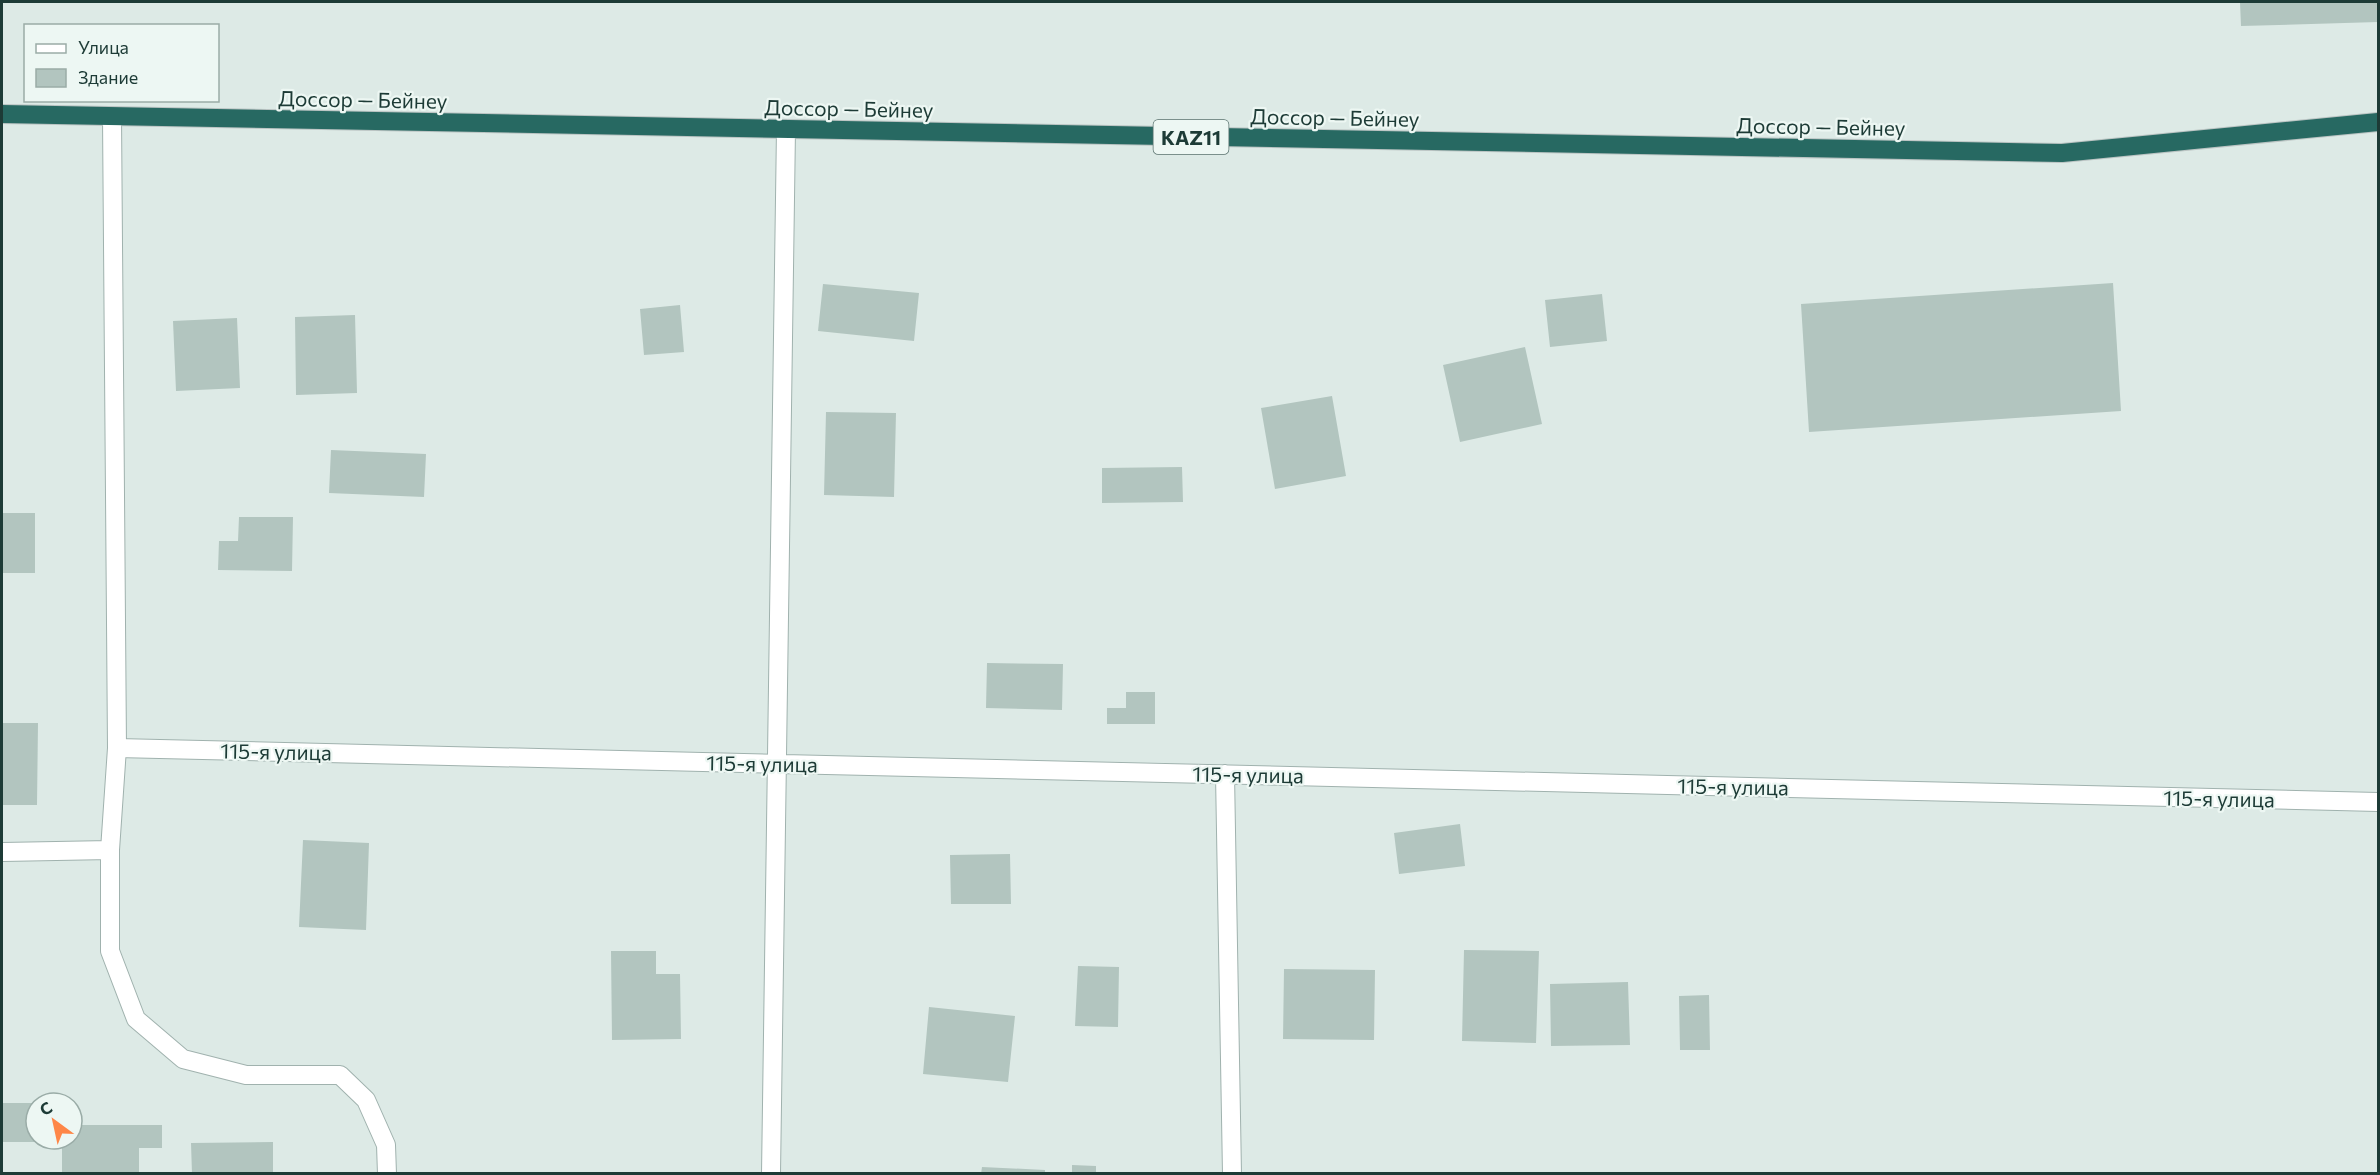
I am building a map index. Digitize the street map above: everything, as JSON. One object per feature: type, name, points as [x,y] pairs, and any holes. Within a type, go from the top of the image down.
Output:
[{"type":"highway","name":"Доссор — Бейнеу","points":[[2,114],[2062,153],[2379,123]]},
{"type":"street","points":[[112,117],[117,748],[110,850],[110,951],[136,1019],[183,1059],[246,1075],[340,1075],[366,1100],[386,1145],[387,1173]]},
{"type":"street","points":[[771,1173],[786,129]]},
{"type":"street","name":"115-я улица","points":[[117,748],[2379,802]]},
{"type":"street","points":[[1225,774],[1232,1173]]},
{"type":"street","points":[[2,852],[110,850]]},
{"type":"building","points":[[2240,2],[2378,2],[2378,22],[2241,26]]},
{"type":"building","points":[[2113,283],[2121,411],[1809,432],[1801,304]]},
{"type":"building","points":[[823,284],[919,293],[914,341],[818,331]]},
{"type":"building","points":[[1602,294],[1607,341],[1550,347],[1545,300]]},
{"type":"building","points":[[680,305],[684,352],[644,355],[640,309]]},
{"type":"building","points":[[355,315],[357,393],[296,395],[295,317]]},
{"type":"building","points":[[237,318],[240,388],[176,391],[173,321]]},
{"type":"building","points":[[1525,347],[1542,424],[1460,442],[1443,365]]},
{"type":"building","points":[[1332,396],[1346,476],[1275,489],[1261,408]]},
{"type":"building","points":[[826,412],[896,413],[894,497],[824,495]]},
{"type":"building","points":[[331,450],[426,454],[424,497],[329,493]]},
{"type":"building","points":[[1182,467],[1183,502],[1102,503],[1102,468]]},
{"type":"building","points":[[2,513],[35,513],[35,573],[2,573]]},
{"type":"building","points":[[239,517],[293,517],[292,571],[218,570],[219,541],[238,541]]},
{"type":"building","points":[[987,663],[1063,664],[1062,710],[986,708]]},
{"type":"building","points":[[1126,692],[1155,692],[1155,724],[1107,724],[1107,708],[1126,708]]},
{"type":"building","points":[[2,723],[38,723],[37,805],[2,805]]},
{"type":"building","points":[[1460,824],[1465,866],[1399,874],[1394,833]]},
{"type":"building","points":[[303,840],[369,843],[366,930],[299,927]]},
{"type":"building","points":[[1010,854],[1011,904],[951,904],[950,855]]},
{"type":"building","points":[[1464,950],[1539,951],[1536,1043],[1462,1041]]},
{"type":"building","points":[[611,951],[656,951],[656,974],[680,974],[681,1039],[612,1040]]},
{"type":"building","points":[[1078,966],[1119,967],[1118,1027],[1075,1026]]},
{"type":"building","points":[[1284,969],[1375,970],[1374,1040],[1283,1039]]},
{"type":"building","points":[[1628,982],[1630,1045],[1551,1046],[1550,984]]},
{"type":"building","points":[[1709,995],[1710,1050],[1680,1050],[1679,996]]},
{"type":"building","points":[[929,1007],[1015,1016],[1008,1082],[923,1074]]},
{"type":"building","points":[[2,1103],[24,1103],[24,1142],[2,1142]]},
{"type":"building","points":[[84,1125],[162,1125],[162,1148],[139,1148],[139,1174],[62,1174],[62,1151],[84,1151]]},
{"type":"building","points":[[273,1142],[273,1174],[192,1174],[191,1143]]},
{"type":"building","points":[[1072,1165],[1096,1166],[1096,1174],[1072,1174]]},
{"type":"building","points":[[982,1167],[1045,1170],[1045,1174],[981,1174]]}]
